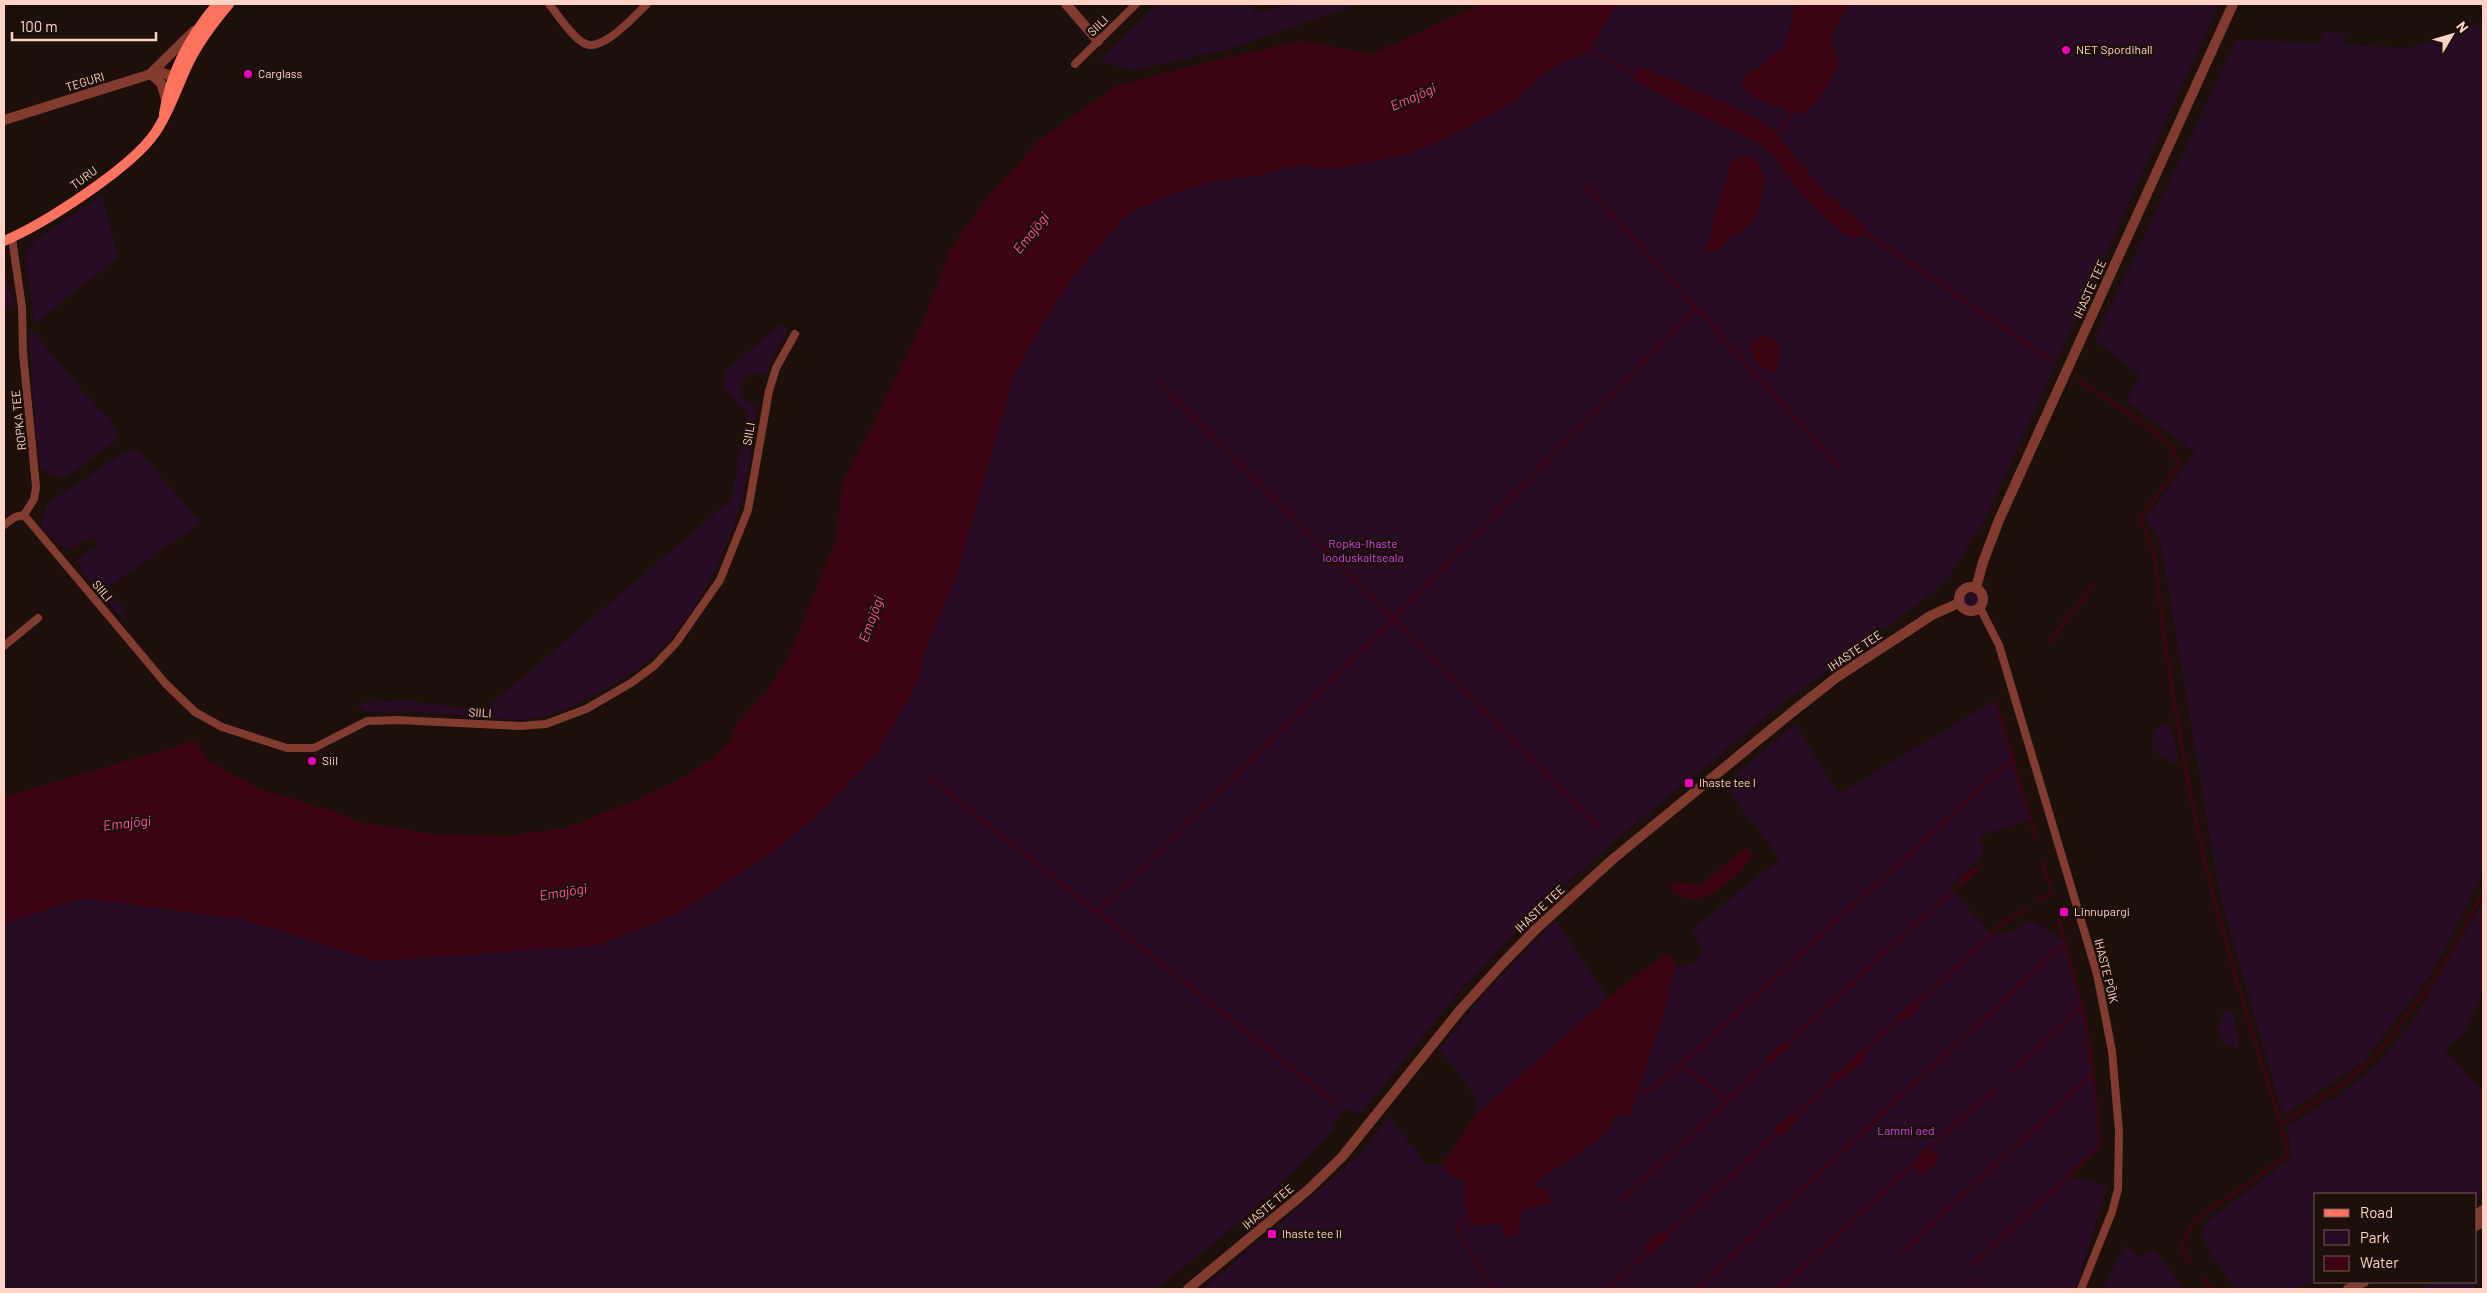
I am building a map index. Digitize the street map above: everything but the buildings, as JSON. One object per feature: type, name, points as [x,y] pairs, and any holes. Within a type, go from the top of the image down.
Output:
[{"type":"main road","name":"TURU","points":[[163,118],[166,99],[201,22],[216,4]]},
{"type":"main road","name":"TURU","points":[[8,239],[50,216],[123,165],[141,150],[156,132],[173,103],[177,77],[208,28],[229,4]]},
{"type":"street","points":[[549,4],[583,44],[594,46],[605,41],[647,4]]},
{"type":"street","points":[[1066,4],[1098,41]]},
{"type":"street","name":"SIILI","points":[[1075,64],[1136,4]]},
{"type":"street","name":"IHASTE TEE","points":[[1976,588],[1982,562],[1999,520],[2233,4]]},
{"type":"street","points":[[166,99],[162,83],[151,74],[177,50],[201,22]]},
{"type":"street","name":"TEGURI","points":[[4,120],[151,74],[160,72],[177,77]]},
{"type":"street","name":"ROPKA TEE","points":[[8,239],[21,299],[23,353],[36,487],[34,500],[24,515]]},
{"type":"street","name":"SIILI","points":[[24,515],[166,684],[195,712],[222,727],[286,748],[314,748],[367,722],[397,720],[521,726],[546,724],[586,709],[631,683],[654,666],[676,644],[720,580],[748,510],[769,391],[779,362],[795,334]]},
{"type":"street","points":[[4,524],[15,517],[24,515]]},
{"type":"street","points":[[1976,588],[1984,597],[1980,608],[1968,611],[1960,603],[1960,595],[1964,589],[1976,588]]},
{"type":"street","name":"IHASTE TEE","points":[[1188,1289],[1308,1190],[1342,1157],[1461,1010],[1536,928],[1614,859],[1837,677],[1932,615],[1960,603]]},
{"type":"street","name":"IHASTE PÕIK","points":[[1980,608],[1991,627],[2002,654],[2097,974],[2112,1052],[2119,1131],[2118,1189],[2112,1212],[2081,1289]]},
{"type":"street","points":[[4,646],[38,618]]},
{"type":"street","points":[[2348,1289],[2362,1283]]},
{"type":"green space","points":[[1158,4],[1253,4],[1254,13],[1298,4],[1358,4],[1233,48],[1132,70],[1100,61]]},
{"type":"green space","name":"Ropka-Ihaste looduskaitseala","points":[[1617,4],[1795,4],[1785,46],[1760,67],[1747,72],[1767,105],[1780,106],[1792,112],[1837,54],[1831,44],[1831,39],[1838,22],[1852,4],[2219,4],[1985,519],[1951,573],[1939,587],[1897,620],[1782,703],[1614,841],[1527,919],[1451,1001],[1361,1113],[1345,1109],[1333,1125],[1334,1129],[1292,1173],[1248,1214],[1179,1271],[1155,1289],[4,1289],[4,923],[84,898],[246,920],[376,961],[599,945],[677,914],[775,850],[920,678],[923,655],[957,574],[1013,379],[1046,317],[1069,282],[1122,220],[1132,211],[1178,192],[1224,179],[1258,176],[1299,165],[1330,169],[1454,135],[1519,98],[1537,79],[1563,61],[1581,56]],"holes":[[[1760,120],[1779,134],[1781,139],[1823,190],[1862,223],[1853,239],[1816,209],[1761,144]]]},
{"type":"green space","points":[[2483,22],[2483,873],[2432,973],[2364,1061],[2283,1115],[2220,895],[2160,540],[2145,519],[2195,452],[2126,401],[2140,375],[2095,340],[2237,39],[2326,44],[2322,43],[2323,31],[2345,33],[2344,45],[2409,48]]},
{"type":"green space","points":[[102,195],[118,257],[34,324],[26,254],[35,241]]},
{"type":"green space","points":[[4,277],[7,280],[15,304],[4,311]]},
{"type":"green space","points":[[782,324],[788,332],[779,344],[765,375],[751,373],[741,384],[743,399],[757,407],[746,482],[723,554],[698,601],[683,623],[650,659],[626,677],[574,705],[548,715],[529,719],[512,720],[411,712],[367,712],[357,705],[361,703],[407,701],[483,711],[731,500],[747,413],[722,386],[727,369]]},
{"type":"green space","points":[[28,326],[100,411],[109,418],[118,432],[115,441],[66,477],[56,477],[40,467],[36,439]]},
{"type":"green space","points":[[126,451],[140,452],[201,523],[107,587],[124,609],[126,623],[81,571],[78,560],[91,549],[100,546],[92,536],[70,549],[65,548],[57,543],[41,525],[47,504]]},
{"type":"green space","points":[[1972,590],[1979,592],[1981,599],[1979,606],[1972,608],[1965,606],[1963,599],[1965,592]]},
{"type":"green space","name":"Lammi aed","points":[[1995,700],[2029,820],[1980,836],[1983,855],[1953,882],[1951,889],[1993,936],[2011,932],[2032,921],[2065,942],[2088,1044],[2100,1146],[2068,1177],[2107,1185],[2076,1289],[1203,1289],[1363,1152],[1389,1116],[1428,1167],[1442,1164],[1450,1176],[1467,1181],[1463,1201],[1522,1210],[1547,1189],[1534,1187],[1550,1171],[1568,1161],[1606,1133],[1649,1056],[1665,1009],[1676,964],[1681,968],[1695,962],[1704,950],[1691,930],[1780,859],[1724,785],[1795,724],[1839,794]]},
{"type":"green space","points":[[2162,725],[2171,726],[2178,762],[2175,764],[2152,750],[2153,733]]},
{"type":"green space","points":[[2483,901],[2483,990],[2466,1031],[2445,1050],[2483,1092],[2483,1195],[2477,1199],[2477,1193],[2314,1193],[2314,1281],[2295,1289],[2236,1289],[2214,1258],[2202,1236],[2205,1223],[2292,1157],[2287,1127],[2340,1095],[2379,1063],[2417,1015]]},
{"type":"green space","points":[[1556,920],[1608,998],[1476,1115],[1477,1098],[1440,1049],[1487,990]]},
{"type":"green space","points":[[2231,1009],[2233,1011],[2240,1049],[2228,1046],[2220,1040],[2218,1027],[2223,1012]]},
{"type":"green space","points":[[2125,1245],[2140,1258],[2155,1250],[2184,1289],[2103,1289]]},
{"type":"green space","points":[[2430,1283],[2473,1283],[2476,1289],[2416,1289]]},
{"type":"water","name":"Emajõgi","points":[[1481,4],[1617,4],[1589,51],[1581,56],[1563,61],[1537,79],[1519,98],[1454,135],[1408,154],[1344,167],[1330,169],[1299,165],[1258,176],[1224,179],[1178,192],[1132,211],[1122,220],[1069,282],[1046,317],[1013,379],[957,574],[923,655],[920,678],[879,751],[817,816],[775,850],[677,914],[599,945],[376,961],[246,920],[84,898],[4,923],[4,797],[194,741],[210,762],[259,789],[336,812],[359,822],[433,834],[505,836],[566,828],[673,783],[710,760],[732,740],[734,727],[767,691],[789,657],[836,540],[843,481],[873,425],[926,315],[950,250],[986,199],[1040,139],[1117,86],[1203,63],[1302,41],[1373,54]]},
{"type":"water","points":[[1795,4],[1852,4],[1838,22],[1831,39],[1837,55],[1837,64],[1832,76],[1813,105],[1798,114],[1758,99],[1741,84],[1743,77],[1762,66],[1771,56],[1783,48],[1789,32]]},
{"type":"water","points":[[1641,67],[1740,110],[1774,131],[1823,190],[1868,228],[1859,237],[1853,239],[1827,219],[1809,201],[1761,144],[1679,105],[1634,80],[1637,69]]},
{"type":"water","points":[[1746,155],[1754,158],[1765,175],[1764,189],[1758,210],[1747,227],[1730,238],[1720,249],[1714,252],[1705,251],[1730,164],[1738,157]]},
{"type":"water","points":[[1762,335],[1778,341],[1780,348],[1778,369],[1772,374],[1754,360],[1750,352],[1749,347],[1754,339]]},
{"type":"water","points":[[1746,847],[1752,853],[1751,859],[1725,885],[1715,891],[1693,898],[1682,897],[1671,891],[1670,887],[1674,882],[1700,885]]},
{"type":"water","points":[[1975,866],[1979,869],[1962,886],[1956,886],[1962,876]]},
{"type":"water","points":[[1663,955],[1672,958],[1676,964],[1665,1009],[1630,1116],[1615,1114],[1606,1133],[1568,1161],[1550,1171],[1534,1187],[1547,1189],[1552,1203],[1522,1210],[1517,1235],[1505,1239],[1500,1223],[1471,1226],[1463,1201],[1466,1181],[1450,1176],[1442,1164],[1476,1115],[1608,998]]},
{"type":"water","points":[[1918,998],[1920,1004],[1909,1017],[1901,1022],[1897,1019],[1901,1012]]},
{"type":"water","points":[[1784,1041],[1791,1046],[1770,1064],[1766,1058]]},
{"type":"water","points":[[1865,1049],[1867,1051],[1865,1057],[1858,1067],[1833,1083],[1830,1082],[1832,1074],[1842,1070],[1861,1050]]},
{"type":"water","points":[[1793,1112],[1797,1115],[1798,1120],[1781,1137],[1776,1134],[1774,1128]]},
{"type":"water","points":[[1925,1149],[1929,1149],[1939,1155],[1938,1161],[1925,1174],[1918,1173],[1914,1164],[1917,1155]]},
{"type":"water","points":[[1661,1231],[1667,1234],[1669,1238],[1652,1254],[1646,1253],[1645,1245]]},
{"type":"waterway","points":[[1586,50],[1636,75]]},
{"type":"waterway","points":[[1775,136],[1779,134],[1792,112]]},
{"type":"waterway","points":[[1583,182],[1841,469]]},
{"type":"waterway","points":[[1862,230],[2049,359]]},
{"type":"waterway","points":[[1097,912],[1393,618],[1697,308]]},
{"type":"waterway","points":[[2076,378],[2143,423],[2171,446],[2179,465],[2139,520],[2146,533],[2155,559],[2163,629],[2178,728],[2206,864],[2235,976],[2281,1124]]},
{"type":"waterway","points":[[1159,382],[1600,827]]},
{"type":"waterway","points":[[2050,641],[2094,584]]},
{"type":"waterway","points":[[1995,700],[2036,839]]},
{"type":"waterway","points":[[1679,1066],[2012,759]]},
{"type":"waterway","points":[[927,776],[1335,1103]]},
{"type":"waterway","points":[[2042,860],[2053,897]]},
{"type":"waterway","points":[[1786,1044],[1953,890]]},
{"type":"waterway","points":[[2039,900],[2052,893]]},
{"type":"waterway","points":[[2192,1264],[2185,1256],[2182,1245],[2193,1221],[2286,1157],[2287,1148],[2281,1124],[2334,1090],[2374,1058],[2438,975],[2483,893]]},
{"type":"waterway","points":[[1918,1002],[2005,921],[2027,909]]},
{"type":"waterway","points":[[1973,1265],[2100,1146],[2086,1024],[2059,919]]},
{"type":"waterway","points":[[1696,1289],[2065,942]]},
{"type":"waterway","points":[[2012,1072],[2083,1005]]},
{"type":"waterway","points":[[1865,1051],[1901,1018]]},
{"type":"waterway","points":[[1621,1201],[1771,1059]]},
{"type":"waterway","points":[[1638,1090],[1649,1092],[1679,1066],[1691,1072],[1726,1101]]},
{"type":"waterway","points":[[1899,1255],[2093,1073]]},
{"type":"waterway","points":[[1795,1116],[1833,1081]]},
{"type":"waterway","points":[[1929,1149],[1995,1088]]},
{"type":"waterway","points":[[1665,1236],[1778,1132]]},
{"type":"waterway","points":[[1779,1289],[1914,1164]]},
{"type":"waterway","points":[[1468,1217],[1457,1227],[1458,1231],[1493,1289]]},
{"type":"waterway","points":[[1607,1289],[1649,1250]]},
{"type":"waterway","points":[[2202,1277],[2211,1289]]},
{"type":"place","name":"NET Spordihall","points":[[2066,50]]},
{"type":"place","name":"Carglass","points":[[248,74]]},
{"type":"place","name":"Siil","points":[[312,761]]},
{"type":"place","name":"Ihaste tee I","points":[[1689,783]]},
{"type":"place","name":"Linnupargi","points":[[2064,912]]},
{"type":"place","name":"Ihaste tee II","points":[[1272,1234]]}]
